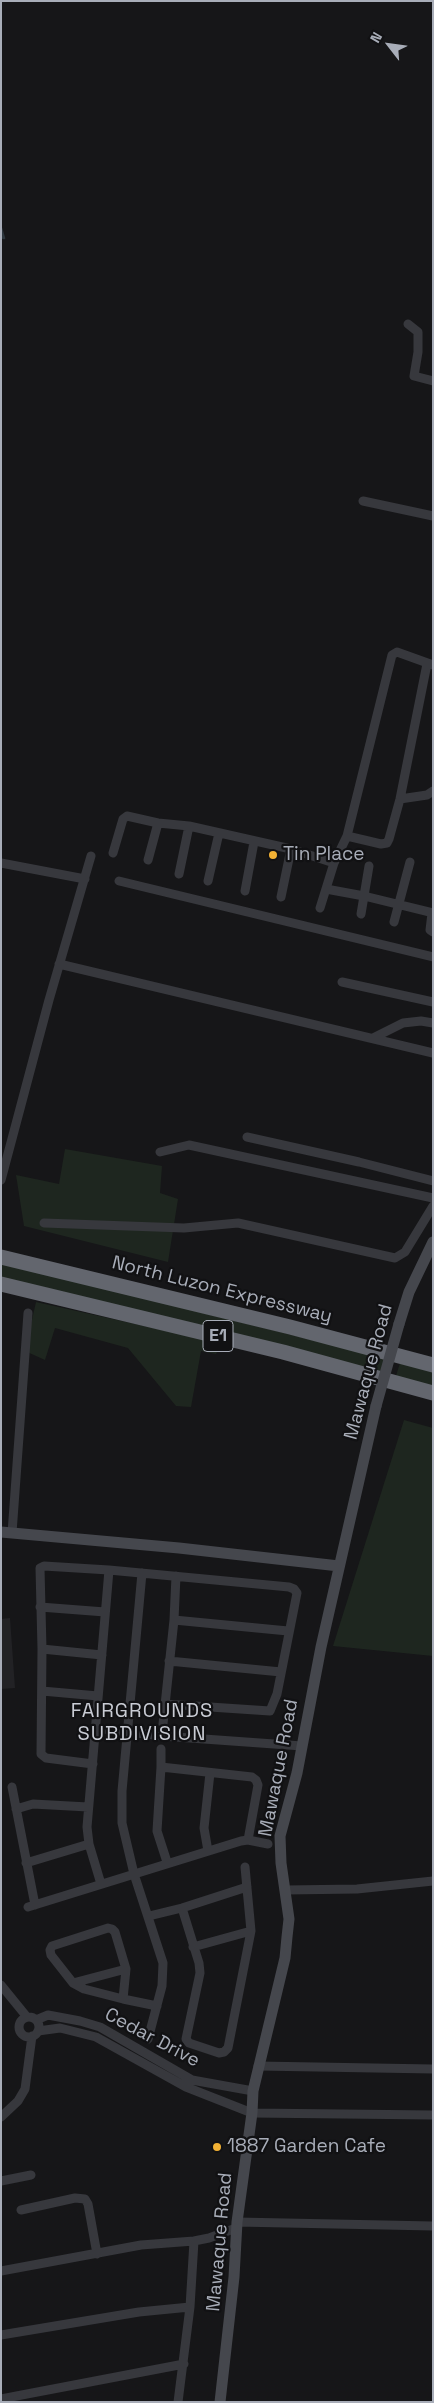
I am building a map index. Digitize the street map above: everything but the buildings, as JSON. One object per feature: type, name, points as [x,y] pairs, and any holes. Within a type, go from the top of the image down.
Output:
[{"type":"highway","name":"North Luzon Expressway","points":[[1,1257],[290,1327],[433,1366]]},
{"type":"highway","name":"E1","points":[[1,1284],[283,1352],[433,1393]]},
{"type":"main road","name":"Mawaque Road","points":[[220,2402],[234,2277],[237,2225],[252,2113],[253,2091],[285,1958],[289,1919],[286,1890],[280,1863],[280,1836],[302,1746],[339,1566],[376,1406],[409,1292],[433,1242]]},
{"type":"main road","points":[[7,1532],[339,1566]]},
{"type":"street","points":[[408,324],[418,332],[418,352],[414,376],[433,381]]},
{"type":"street","points":[[363,501],[433,516]]},
{"type":"street","points":[[320,908],[334,863],[347,836],[392,654],[397,652],[430,664],[400,800],[386,843],[381,844],[347,836]]},
{"type":"street","points":[[400,800],[427,795],[433,791]]},
{"type":"street","points":[[113,853],[124,817],[189,826],[291,849],[334,863]]},
{"type":"street","points":[[148,860],[158,823]]},
{"type":"street","points":[[179,874],[189,826]]},
{"type":"street","points":[[208,881],[219,833]]},
{"type":"street","points":[[245,891],[254,842]]},
{"type":"street","points":[[281,897],[291,849]]},
{"type":"street","points":[[1,1180],[59,964],[91,856]]},
{"type":"street","points":[[394,922],[410,862]]},
{"type":"street","points":[[1,863],[85,879]]},
{"type":"street","points":[[360,914],[369,866]]},
{"type":"street","points":[[119,880],[433,958]]},
{"type":"street","points":[[326,889],[433,913],[430,930],[433,932]]},
{"type":"street","points":[[59,964],[433,1053]]},
{"type":"street","points":[[342,982],[433,1002]]},
{"type":"street","points":[[372,1038],[403,1023],[421,1021],[433,1023]]},
{"type":"street","points":[[247,1137],[433,1181]]},
{"type":"street","points":[[160,1152],[189,1144],[433,1198]]},
{"type":"street","points":[[44,1223],[184,1228],[238,1223],[395,1258],[405,1252],[433,1206]]},
{"type":"street","points":[[7,1532],[28,1313]]},
{"type":"street","points":[[93,1764],[43,1757],[41,1754],[42,1648],[39,1571],[44,1566],[176,1576],[294,1589],[297,1593],[273,1707],[266,1712],[165,1704]]},
{"type":"street","points":[[102,1884],[89,1844],[88,1807],[109,1570]]},
{"type":"street","points":[[142,1573],[122,1791],[122,1823],[134,1874],[163,1962],[162,1986],[148,2039]]},
{"type":"street","points":[[163,1724],[174,1620],[176,1576]]},
{"type":"street","points":[[40,1607],[105,1612]]},
{"type":"street","points":[[174,1620],[288,1631]]},
{"type":"street","points":[[42,1648],[102,1655]]},
{"type":"street","points":[[169,1661],[281,1672]]},
{"type":"street","points":[[42,1691],[98,1696]]},
{"type":"street","points":[[96,1728],[302,1746]]},
{"type":"street","points":[[161,1750],[157,1831],[166,1862]]},
{"type":"street","points":[[161,1767],[252,1777],[256,1780],[258,1785],[248,1840]]},
{"type":"street","points":[[208,1851],[204,1828],[210,1772]]},
{"type":"street","points":[[12,1787],[26,1863],[31,1906],[166,1862],[248,1840],[268,1844]]},
{"type":"street","points":[[16,1809],[41,1804],[88,1807]]},
{"type":"street","points":[[26,1863],[89,1844]]},
{"type":"street","points":[[182,1908],[199,1963],[200,1973],[186,2042],[219,2053],[224,2052],[228,2048],[250,1931],[244,1867]]},
{"type":"street","points":[[286,1890],[356,1889],[433,1881]]},
{"type":"street","points":[[149,1916],[182,1908],[247,1887]]},
{"type":"street","points":[[123,1999],[126,1969],[115,1932],[108,1928],[52,1946],[50,1950],[51,1955],[73,1983],[84,1989],[123,1999],[157,2006]]},
{"type":"street","points":[[193,1948],[250,1931]]},
{"type":"street","points":[[73,1983],[126,1969]]},
{"type":"street","points":[[1,1986],[39,2026],[34,2036],[25,2088],[18,2101],[1,2117]]},
{"type":"street","name":"Cedar Drive","points":[[32,2019],[48,2015],[80,2021],[100,2028],[192,2080],[253,2091]]},
{"type":"street","points":[[32,2019],[20,2023],[20,2030],[24,2035],[34,2036]]},
{"type":"street","name":"Cedar Drive","points":[[34,2036],[60,2028],[96,2037],[193,2091],[252,2113]]},
{"type":"street","points":[[258,2066],[433,2069]]},
{"type":"street","points":[[252,2113],[433,2114]]},
{"type":"street","points":[[1,2181],[31,2175]]},
{"type":"street","points":[[21,2210],[75,2198],[85,2199],[88,2204],[97,2254]]},
{"type":"street","points":[[1,2271],[154,2244],[194,2241],[237,2225],[433,2226]]},
{"type":"street","points":[[178,2402],[190,2307],[194,2241]]},
{"type":"street","points":[[1,2335],[130,2313],[190,2307]]},
{"type":"street","points":[[1,2399],[184,2364]]},
{"type":"shaded area","points":[[65,1149],[162,1166],[160,1193],[178,1199],[168,1262],[24,1226],[16,1175],[59,1184]]},
{"type":"shaded area","points":[[1,1263],[389,1359],[383,1376],[1,1278]]},
{"type":"shaded area","points":[[36,1302],[221,1343],[216,1354],[201,1351],[191,1407],[176,1406],[128,1348],[55,1328],[45,1360],[25,1351]]},
{"type":"shaded area","points":[[400,1363],[433,1372],[433,1390],[395,1379]]},
{"type":"shaded area","points":[[404,1420],[433,1428],[433,1656],[333,1646]]},
{"type":"shaded area","points":[[10,1618],[15,1688],[1,1689],[1,1619]]},
{"type":"waterway","points":[[1,228],[4,238],[1,237]]},
{"type":"place","name":"Tin Place","points":[[273,855]]},
{"type":"place","name":"1887 Garden Cafe","points":[[217,2147]]},
{"type":"district","name":"FAIRGROUNDS SUBDIVISION","points":[[142,1724]]}]
